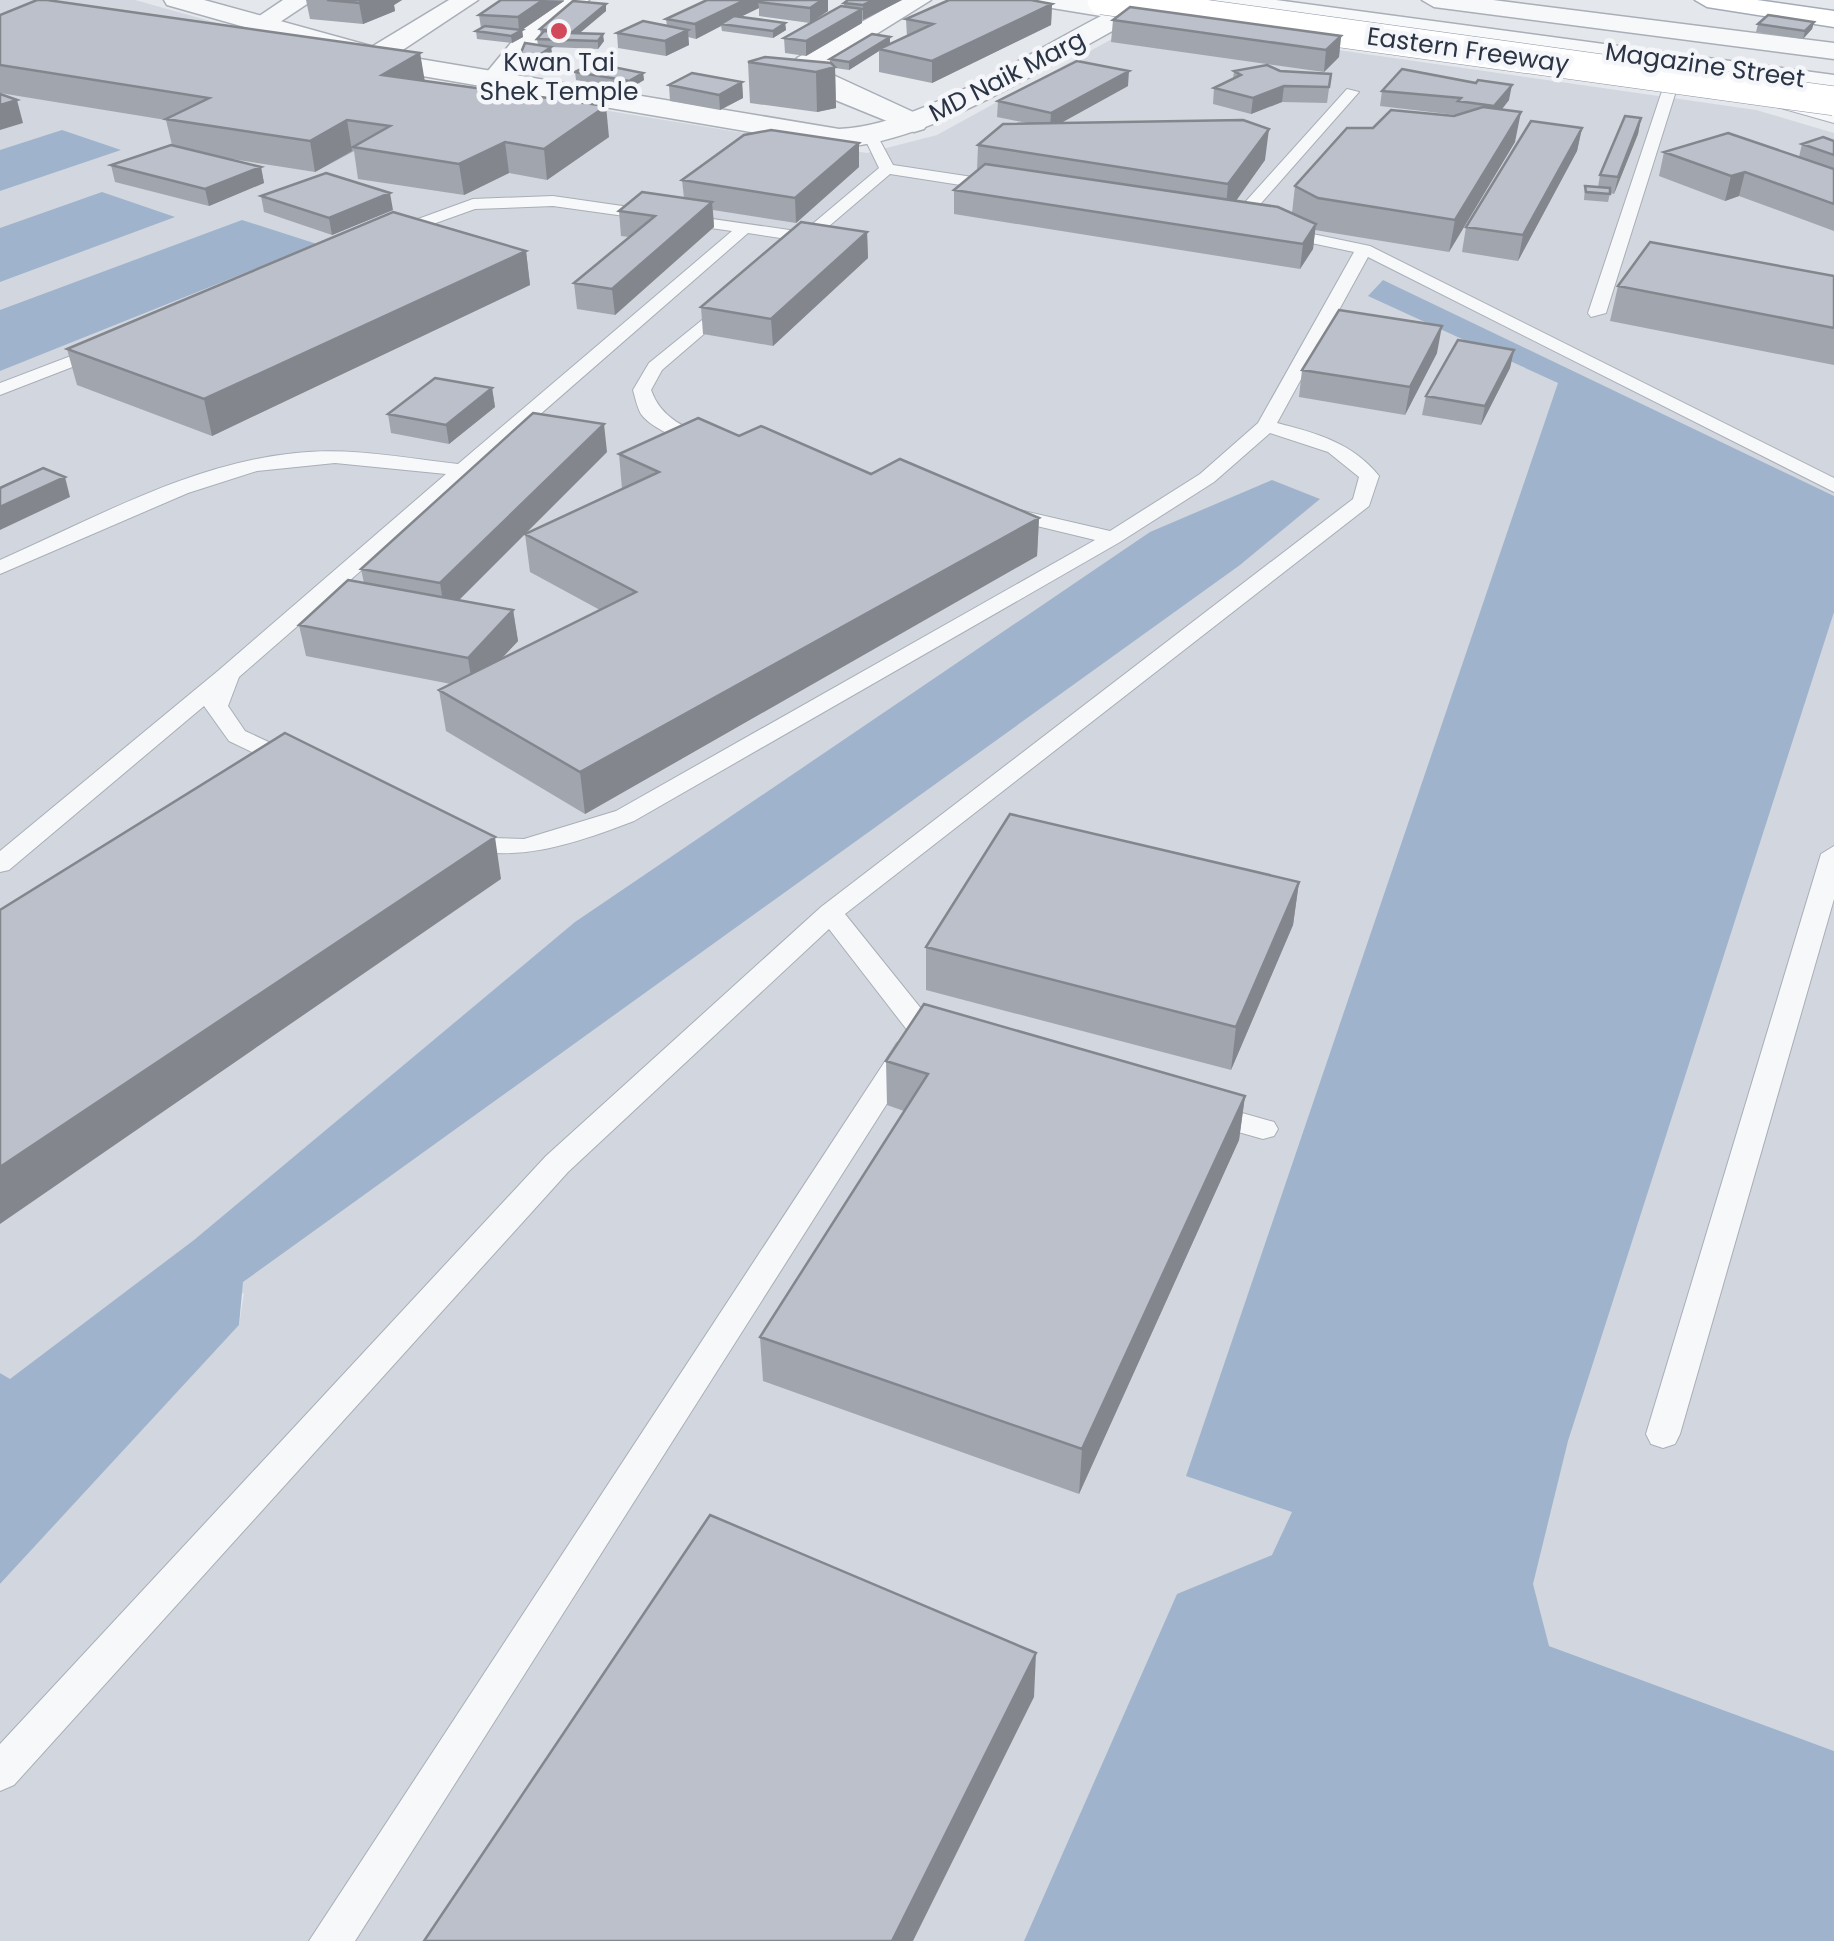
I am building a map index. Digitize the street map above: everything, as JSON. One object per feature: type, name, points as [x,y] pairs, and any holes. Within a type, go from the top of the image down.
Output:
[{"type":"main road","name":"Eastern Freeway","points":[[1102,0],[1834,100]]},
{"type":"main road","points":[[1707,0],[1834,15]]},
{"type":"main road","points":[[1751,0],[1834,15]]},
{"type":"street","points":[[176,0],[412,66],[813,134],[870,137]]},
{"type":"street","points":[[262,24],[301,0]]},
{"type":"street","points":[[377,55],[466,0]]},
{"type":"street","points":[[496,78],[534,32],[577,0]]},
{"type":"street","points":[[791,57],[870,0]]},
{"type":"street","points":[[791,57],[919,0]]},
{"type":"street","name":"Magazine Street","points":[[1046,0],[1140,7],[1779,103]]},
{"type":"street","name":"Magazine Street","points":[[1220,0],[1834,83]]},
{"type":"street","points":[[1434,0],[1834,50]]},
{"type":"street","name":"MD Naik Marg","points":[[870,137],[914,123],[1140,7]]},
{"type":"street","points":[[791,57],[806,72],[842,93],[914,123]]},
{"type":"street","points":[[1779,103],[1834,110]]},
{"type":"lane","points":[[1597,313],[1670,88]]},
{"type":"lane","points":[[1235,223],[1352,92]]},
{"type":"lane","name":"Magazine Street","points":[[1779,103],[1834,118]]},
{"type":"lane","points":[[870,137],[887,169]]},
{"type":"lane","points":[[776,263],[887,169],[1022,190]]},
{"type":"lane","points":[[379,239],[451,211],[508,202],[554,202],[807,237]]},
{"type":"lane","points":[[1216,220],[1364,249],[1834,486]]},
{"type":"lane","points":[[0,864],[228,674],[745,228]]},
{"type":"lane","points":[[448,836],[466,844],[512,850],[560,840],[625,816],[1113,538],[1207,478],[1266,426],[1364,249]]},
{"type":"lane","points":[[727,446],[688,436],[650,414],[642,390],[655,367],[746,289]]},
{"type":"lane","points":[[0,390],[126,339]]},
{"type":"lane","points":[[0,1772],[557,1164],[830,913],[1362,502],[1369,476],[1348,453],[1310,437],[1266,426]]},
{"type":"lane","points":[[0,568],[243,467],[297,458],[347,458],[460,470]]},
{"type":"lane","points":[[978,506],[1113,538]]},
{"type":"lane","points":[[228,674],[216,706],[236,736],[307,770]]},
{"type":"lane","points":[[1663,1434],[1834,854]]},
{"type":"lane","points":[[830,913],[921,1028],[978,1045]]},
{"type":"lane","points":[[330,1941],[921,1028]]},
{"type":"lane","points":[[1187,1107],[1263,1130]]},
{"type":"shaded area","points":[[0,0],[135,0],[425,81],[867,153],[937,135],[1143,22],[1756,110],[1834,133],[1834,1751],[1549,1646],[1272,1555],[1177,1595],[1024,1941],[0,1941],[0,1584],[239,1325],[244,1293],[9,1380],[0,1373]]},
{"type":"water","points":[[62,130],[121,150],[0,191],[0,150]]},
{"type":"water","points":[[102,192],[175,217],[0,282],[0,228]]},
{"type":"water","points":[[242,220],[317,244],[0,371],[0,310]]},
{"type":"water","points":[[1383,280],[1834,496],[1834,612],[1568,1441],[1533,1584],[1549,1646],[1834,1751],[1834,1941],[1024,1941],[1177,1594],[1272,1555],[1292,1512],[1186,1476],[1558,383],[1368,296]]},
{"type":"water","points":[[1272,480],[1320,499],[1240,565],[243,1282],[239,1325],[0,1584],[0,1373],[10,1379],[194,1240],[575,922],[1150,532]]},
{"type":"building","points":[[37,0],[420,53],[382,75],[606,106],[544,149],[505,142],[459,164],[353,147],[390,126],[347,120],[310,141],[166,119],[209,98],[0,65],[0,15]]},
{"type":"building","points":[[501,0],[543,0],[518,17],[479,15]]},
{"type":"building","points":[[707,0],[745,0],[695,24],[666,19]]},
{"type":"building","points":[[822,0],[810,8],[758,2]]},
{"type":"building","points":[[874,0],[863,5],[844,3]]},
{"type":"building","points":[[949,0],[1031,0],[1052,4],[932,61],[879,49],[933,24],[906,19]]},
{"type":"building","points":[[573,1],[606,4],[571,33],[603,34],[598,41],[537,39],[544,31],[558,32],[540,29]]},
{"type":"building","points":[[841,6],[862,9],[806,41],[784,38]]},
{"type":"building","points":[[1130,7],[1341,36],[1326,50],[1113,20]]},
{"type":"building","points":[[1768,15],[1814,22],[1805,31],[1758,24]]},
{"type":"building","points":[[734,16],[785,23],[773,31],[721,24]]},
{"type":"building","points":[[643,21],[688,30],[665,41],[617,33]]},
{"type":"building","points":[[485,26],[522,30],[511,36],[476,31]]},
{"type":"building","points":[[872,34],[890,37],[849,62],[830,59]]},
{"type":"building","points":[[525,43],[551,47],[528,63],[517,62]]},
{"type":"building","points":[[765,57],[831,63],[835,67],[816,72],[748,62]]},
{"type":"building","points":[[1077,61],[1129,71],[1051,113],[998,101]]},
{"type":"building","points":[[593,63],[643,73],[629,81],[575,72]]},
{"type":"building","points":[[1267,65],[1280,71],[1331,74],[1329,87],[1284,86],[1253,98],[1214,88],[1241,75],[1234,71]]},
{"type":"building","points":[[1402,69],[1476,83],[1478,80],[1512,85],[1494,106],[1458,101],[1461,98],[1382,91]]},
{"type":"building","points":[[692,73],[742,82],[719,95],[669,85]]},
{"type":"building","points":[[0,94],[17,100],[0,105]]},
{"type":"building","points":[[1483,107],[1521,112],[1455,220],[1318,198],[1295,186],[1347,128],[1373,128],[1391,110],[1454,116]]},
{"type":"building","points":[[1625,116],[1641,118],[1618,177],[1600,175]]},
{"type":"building","points":[[1243,120],[1269,129],[1228,184],[978,145],[1003,124]]},
{"type":"building","points":[[1531,121],[1582,128],[1523,235],[1466,227]]},
{"type":"building","points":[[771,130],[859,143],[795,198],[682,180],[744,135]]},
{"type":"building","points":[[1728,133],[1834,169],[1834,204],[1745,172],[1731,176],[1664,152]]},
{"type":"building","points":[[1823,137],[1834,141],[1834,155],[1802,144]]},
{"type":"building","points":[[171,145],[261,167],[205,189],[111,165]]},
{"type":"building","points":[[985,164],[1278,207],[1316,224],[1303,244],[954,190]]},
{"type":"building","points":[[326,173],[390,193],[329,218],[261,196]]},
{"type":"building","points":[[1585,186],[1610,188],[1610,194],[1586,192]]},
{"type":"building","points":[[642,192],[712,202],[612,289],[574,283],[655,216],[619,211]]},
{"type":"building","points":[[393,212],[526,251],[204,399],[67,349]]},
{"type":"building","points":[[801,222],[867,232],[771,319],[701,307]]},
{"type":"building","points":[[1650,242],[1834,276],[1834,328],[1618,286]]},
{"type":"building","points":[[1339,310],[1442,326],[1410,387],[1302,370]]},
{"type":"building","points":[[1458,340],[1514,350],[1485,406],[1426,396]]},
{"type":"building","points":[[435,378],[492,388],[446,425],[388,414]]},
{"type":"building","points":[[533,413],[604,424],[440,583],[361,569]]},
{"type":"building","points":[[698,418],[739,436],[761,426],[871,474],[900,459],[1039,518],[580,772],[439,690],[636,592],[525,534],[659,472],[619,454]]},
{"type":"building","points":[[43,468],[65,477],[0,507],[0,488]]},
{"type":"building","points":[[348,580],[513,610],[468,658],[299,625]]},
{"type":"building","points":[[285,733],[495,837],[0,1167],[0,910]]},
{"type":"building","points":[[1010,814],[1299,882],[1236,1027],[926,947]]},
{"type":"building","points":[[924,1004],[1245,1096],[1082,1449],[760,1337],[928,1074],[886,1061]]},
{"type":"building","points":[[710,1515],[1036,1653],[892,1941],[424,1941]]},
{"type":"place","name":"Kwan Tai Shek Temple","points":[[559,31]]}]
